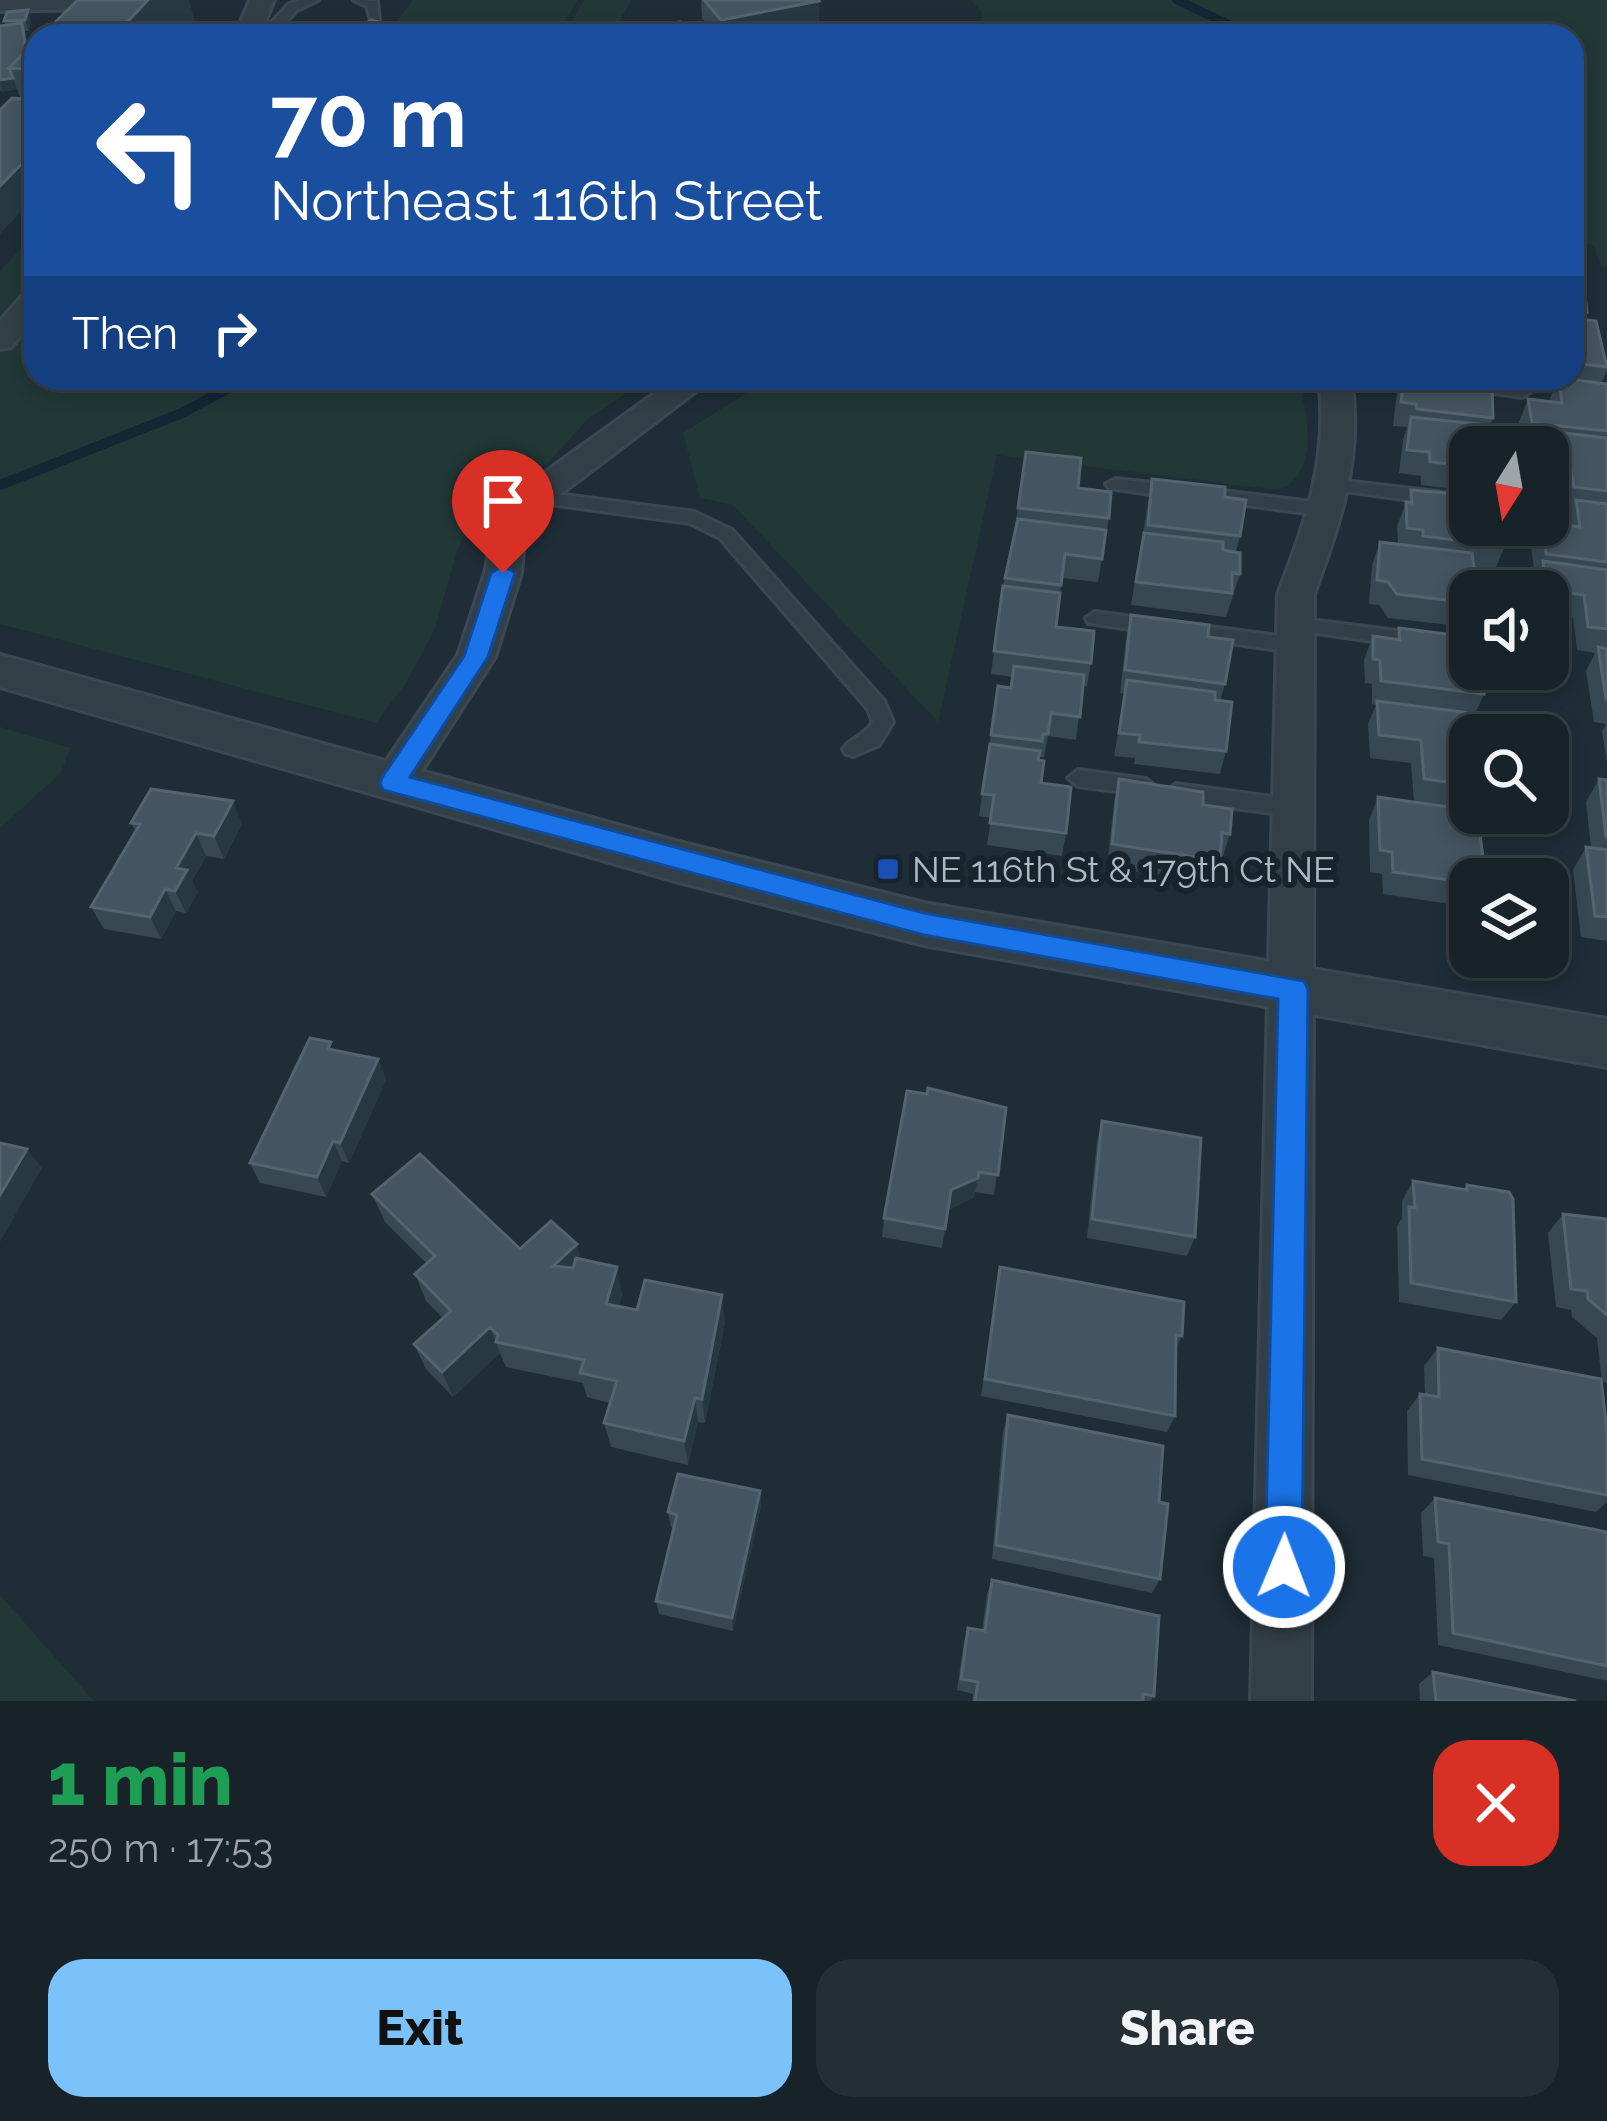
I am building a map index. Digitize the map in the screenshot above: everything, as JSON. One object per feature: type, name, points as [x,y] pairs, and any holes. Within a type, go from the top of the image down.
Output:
[{"type":"street","points":[[0,4],[167,8]]},
{"type":"street","points":[[0,340],[24,313]]},
{"type":"street","points":[[393,783],[476,657],[503,573],[508,527],[534,496],[680,390]]},
{"type":"street","points":[[1280,1701],[1293,989],[1294,635],[1296,594],[1332,498],[1342,413],[1337,390]]},
{"type":"street","points":[[0,671],[393,783],[908,920],[1607,1043]]},
{"type":"lane","points":[[167,8],[179,0]]},
{"type":"lane","points":[[278,24],[293,8],[312,0]]},
{"type":"lane","points":[[360,0],[373,4],[375,17]]},
{"type":"lane","points":[[1505,390],[1522,392]]},
{"type":"lane","points":[[1115,484],[1449,501]]},
{"type":"lane","points":[[534,496],[694,518],[726,534],[877,706],[884,722],[872,740],[853,749]]},
{"type":"lane","points":[[1095,618],[1449,645]]},
{"type":"lane","points":[[1078,778],[1295,808]]},
{"type":"green space","points":[[413,0],[578,0],[563,24],[396,22]]},
{"type":"green space","points":[[584,0],[631,0],[618,24],[571,24]]},
{"type":"green space","points":[[970,0],[1607,0],[1607,267],[1601,266],[1594,245],[1584,244],[1584,24],[982,24],[981,11]]},
{"type":"green space","points":[[24,245],[24,390],[630,390],[588,419],[549,462],[473,513],[434,631],[406,683],[376,723],[0,624],[0,271]]},
{"type":"green space","points":[[751,390],[1300,390],[1308,440],[1301,470],[1279,490],[997,455],[938,722],[733,505],[700,498],[683,433]]},
{"type":"green space","points":[[0,727],[71,748],[60,774],[0,828]]},
{"type":"green space","points":[[0,1595],[94,1701],[0,1701]]},
{"type":"building","points":[[78,0],[148,0],[125,24],[53,24]]},
{"type":"building","points":[[704,0],[818,0],[819,1],[721,20]]},
{"type":"building","points":[[28,10],[25,20],[4,21],[7,12]]},
{"type":"building","points":[[22,23],[24,53],[9,68],[13,78],[0,80],[0,26]]},
{"type":"building","points":[[24,53],[24,69],[9,68]]},
{"type":"building","points":[[12,98],[24,99],[24,161],[0,186],[0,110]]},
{"type":"building","points":[[1584,320],[1596,321],[1607,367],[1584,364]]},
{"type":"building","points":[[1584,381],[1607,384],[1607,431],[1532,423],[1528,399],[1562,403],[1560,390],[1584,390]]},
{"type":"building","points":[[1402,390],[1492,390],[1493,418],[1417,409],[1416,404],[1401,402]]},
{"type":"building","points":[[1411,417],[1498,426],[1449,426],[1449,464],[1430,462],[1429,452],[1407,450]]},
{"type":"building","points":[[1569,434],[1607,438],[1607,491],[1574,487]]},
{"type":"building","points":[[1026,452],[1081,458],[1078,488],[1111,492],[1109,518],[1018,508]]},
{"type":"building","points":[[1152,479],[1225,487],[1225,497],[1246,500],[1240,536],[1148,525]]},
{"type":"building","points":[[1411,490],[1449,493],[1449,539],[1423,536],[1423,530],[1407,528],[1406,502],[1412,503]]},
{"type":"building","points":[[1576,500],[1607,504],[1607,562],[1546,554],[1545,546],[1569,546],[1569,526],[1580,527]]},
{"type":"building","points":[[1018,519],[1106,530],[1102,559],[1065,554],[1061,585],[1005,578]]},
{"type":"building","points":[[1144,533],[1223,542],[1223,550],[1240,553],[1240,574],[1232,573],[1232,593],[1136,582]]},
{"type":"building","points":[[1380,542],[1472,553],[1474,570],[1449,570],[1449,600],[1397,594],[1388,582],[1377,580]]},
{"type":"building","points":[[1543,561],[1607,570],[1607,629],[1588,627],[1584,595],[1569,593],[1569,570],[1544,570]]},
{"type":"building","points":[[1003,586],[1060,593],[1056,627],[1094,631],[1091,663],[994,651]]},
{"type":"building","points":[[1131,615],[1209,625],[1208,637],[1233,640],[1225,684],[1125,670]]},
{"type":"building","points":[[1399,628],[1449,634],[1449,690],[1381,681],[1380,660],[1373,659],[1373,636],[1400,640]]},
{"type":"building","points":[[1598,647],[1607,649],[1607,699],[1606,699]]},
{"type":"building","points":[[1014,666],[1084,675],[1080,717],[1051,713],[1042,741],[991,735],[998,686],[1011,688]]},
{"type":"building","points":[[1127,680],[1215,692],[1215,700],[1232,702],[1226,751],[1139,742],[1140,735],[1119,733]]},
{"type":"building","points":[[1377,701],[1478,714],[1449,714],[1449,782],[1424,779],[1421,740],[1379,735]]},
{"type":"building","points":[[990,744],[1040,751],[1038,760],[1044,761],[1041,783],[1071,787],[1066,833],[990,823],[994,795],[982,794]]},
{"type":"building","points":[[1119,779],[1203,792],[1203,805],[1232,809],[1230,834],[1222,833],[1220,861],[1112,844]]},
{"type":"building","points":[[1599,779],[1607,780],[1607,837],[1606,837]]},
{"type":"building","points":[[151,789],[233,801],[214,836],[196,833],[176,868],[187,870],[175,891],[165,889],[150,917],[91,907],[140,824],[131,823]]},
{"type":"building","points":[[1378,797],[1449,807],[1449,834],[1480,834],[1483,858],[1449,858],[1449,880],[1393,872],[1392,852],[1380,850]]},
{"type":"building","points":[[1586,847],[1607,850],[1607,917],[1595,916]]},
{"type":"building","points":[[310,1038],[331,1042],[328,1049],[378,1059],[340,1143],[333,1141],[317,1177],[250,1163]]},
{"type":"building","points":[[928,1088],[1006,1108],[998,1175],[979,1172],[978,1178],[951,1190],[945,1229],[884,1218],[907,1091],[927,1094]]},
{"type":"building","points":[[1102,1121],[1201,1138],[1195,1237],[1092,1219]]},
{"type":"building","points":[[0,1143],[27,1149],[0,1195]]},
{"type":"building","points":[[420,1154],[520,1249],[551,1221],[577,1244],[553,1266],[573,1268],[576,1258],[617,1267],[606,1304],[637,1310],[645,1280],[722,1295],[702,1399],[695,1398],[684,1441],[604,1423],[617,1381],[580,1373],[584,1360],[496,1342],[498,1335],[490,1327],[442,1372],[414,1344],[451,1311],[415,1274],[435,1256],[372,1194]]},
{"type":"building","points":[[1413,1181],[1509,1192],[1516,1302],[1411,1283]]},
{"type":"building","points":[[1563,1214],[1607,1219],[1607,1315],[1588,1299],[1587,1291],[1571,1289]]},
{"type":"building","points":[[1000,1267],[1184,1302],[1182,1336],[1176,1335],[1175,1416],[985,1379]]},
{"type":"building","points":[[1438,1348],[1601,1379],[1607,1495],[1422,1459],[1420,1394],[1439,1397]]},
{"type":"building","points":[[1008,1415],[1163,1446],[1159,1502],[1168,1504],[1160,1579],[996,1545]]},
{"type":"building","points":[[678,1474],[760,1491],[732,1618],[656,1601],[677,1515],[668,1512]]},
{"type":"building","points":[[1435,1498],[1607,1532],[1607,1666],[1453,1633],[1449,1544],[1438,1542]]},
{"type":"building","points":[[992,1580],[1159,1616],[1154,1696],[1143,1694],[1143,1701],[975,1701],[978,1682],[961,1679],[968,1628],[985,1631]]},
{"type":"building","points":[[1433,1672],[1576,1701],[1436,1701]]},
{"type":"waterway","points":[[1177,0],[1228,24]]},
{"type":"waterway","points":[[0,485],[182,413],[225,390]]},
{"type":"place","name":"NE 116th St & 179th Ct NE","points":[[888,869]]},
{"type":"route","points":[[503,573],[476,657],[393,783],[924,924],[1293,989],[1284,1567]]}]
